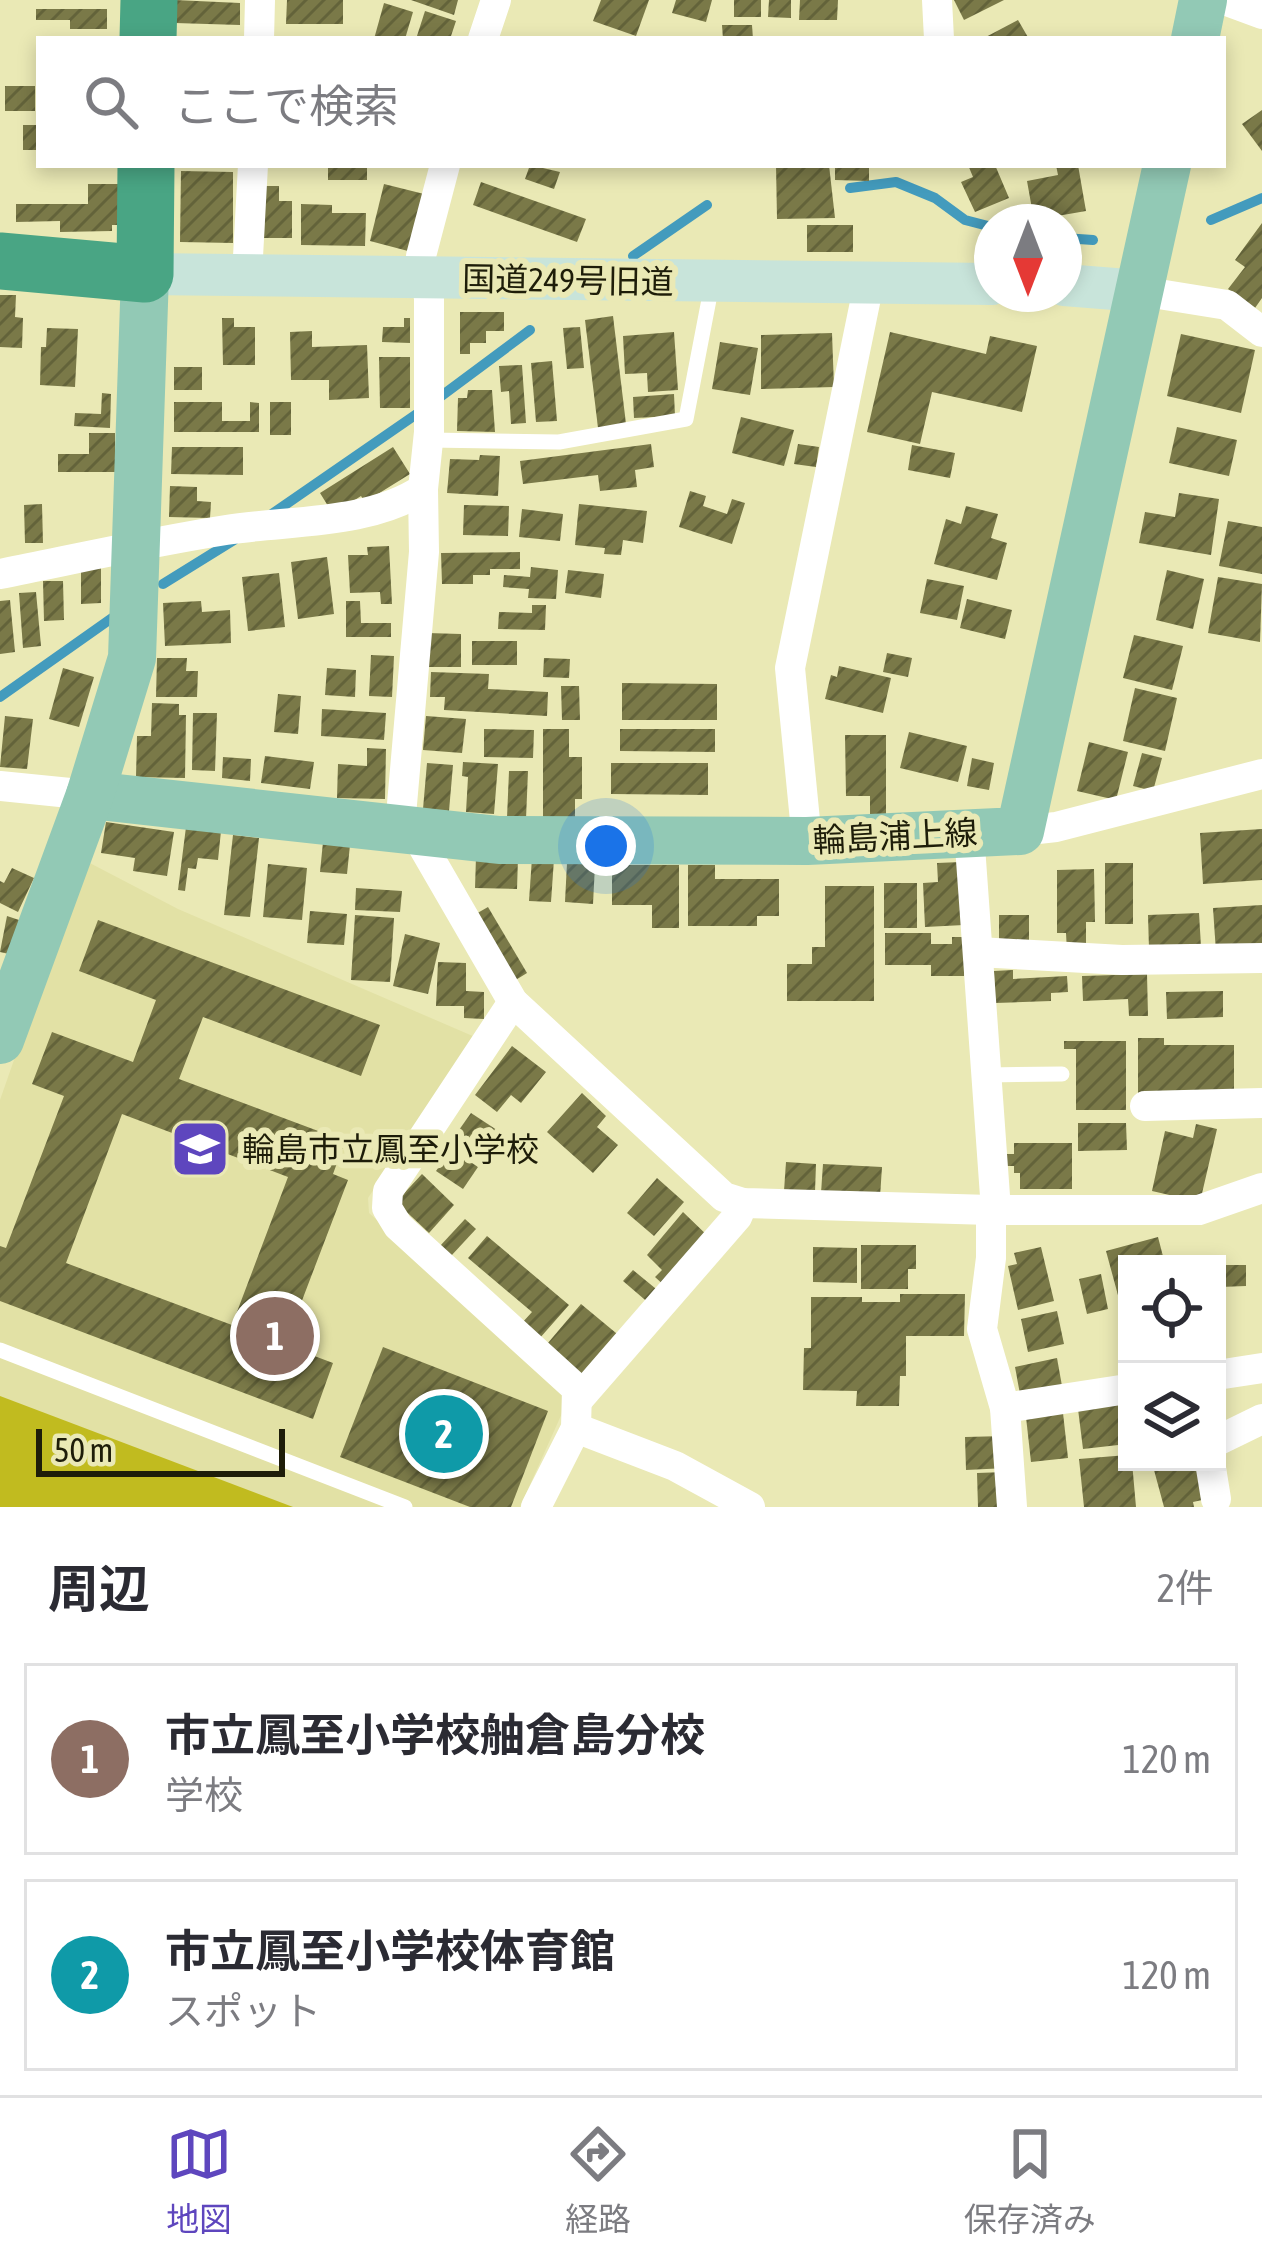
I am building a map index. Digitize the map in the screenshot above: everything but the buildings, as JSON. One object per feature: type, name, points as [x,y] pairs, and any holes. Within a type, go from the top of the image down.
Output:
[{"type":"highway","points":[[148,0],[148,36]]},
{"type":"highway","points":[[0,261],[145,274],[146,168]]},
{"type":"main road","points":[[1196,36],[1203,0]]},
{"type":"main road","name":"輪島浦上線","points":[[90,795],[500,840],[807,841],[1020,831],[1166,168]]},
{"type":"main road","points":[[0,1040],[90,795],[132,658],[145,274]]},
{"type":"street","points":[[259,36],[260,0]]},
{"type":"street","points":[[484,36],[496,0]]},
{"type":"street","points":[[937,0],[939,36]]},
{"type":"street","points":[[1224,0],[1262,14]]},
{"type":"street","points":[[247,275],[253,168]]},
{"type":"street","points":[[444,168],[422,256],[429,298],[431,381],[407,829],[513,1002],[724,1197],[742,1203],[1199,1210],[1262,1188]]},
{"type":"street","name":"国道249号旧道","points":[[145,274],[974,284]]},
{"type":"street","points":[[807,841],[790,668],[869,283]]},
{"type":"street","points":[[1082,286],[1227,305],[1262,332]]},
{"type":"street","points":[[0,574],[227,530],[402,503],[423,489]]},
{"type":"street","points":[[1020,831],[1056,827],[1262,774]]},
{"type":"street","points":[[0,786],[90,795]]},
{"type":"street","points":[[969,832],[994,1210],[982,1329],[1005,1408],[1012,1507]]},
{"type":"street","points":[[978,952],[1122,960],[1262,958]]},
{"type":"street","points":[[513,1002],[388,1191],[387,1208],[398,1226],[578,1389],[576,1415]]},
{"type":"street","points":[[1145,1106],[1262,1103]]},
{"type":"street","points":[[536,1507],[576,1415],[737,1216],[742,1203]]},
{"type":"street","points":[[1226,1374],[1262,1368]]},
{"type":"street","points":[[1005,1408],[1118,1390]]},
{"type":"street","points":[[576,1415],[751,1507]]},
{"type":"street","points":[[1226,1437],[1262,1419]]},
{"type":"street","points":[[1212,1471],[1216,1498]]},
{"type":"lane","points":[[429,436],[559,442],[686,419],[713,281]]},
{"type":"lane","points":[[987,1075],[1062,1074]]},
{"type":"lane","points":[[0,1350],[405,1507]]},
{"type":"shaded area","name":"輪島市立鳳至小学校","points":[[84,860],[178,909],[475,1037],[368,1198],[369,1213],[561,1382],[563,1411],[520,1507],[0,1507],[0,1100]]},
{"type":"shaded area","points":[[0,1396],[293,1507],[0,1507]]},
{"type":"waterway","points":[[850,188],[896,182],[935,198],[974,222]]},
{"type":"waterway","points":[[1211,220],[1262,198]]},
{"type":"waterway","points":[[633,256],[707,205]]},
{"type":"waterway","points":[[1082,239],[1093,240]]},
{"type":"waterway","points":[[436,400],[530,330]]},
{"type":"waterway","points":[[269,516],[421,411]]},
{"type":"waterway","points":[[163,584],[234,540]]},
{"type":"waterway","points":[[0,697],[112,618]]},
{"type":"place","name":"輪島市立鳳至小学校","points":[[200,1149]]},
{"type":"place","name":"市立鳳至小学校舳倉島分校","points":[[275,1336]]},
{"type":"place","name":"市立鳳至小学校体育館","points":[[444,1434]]}]
